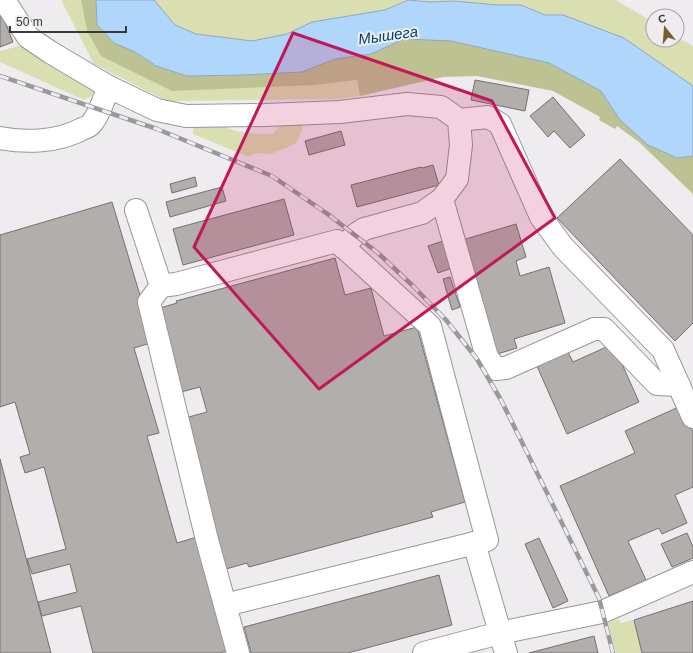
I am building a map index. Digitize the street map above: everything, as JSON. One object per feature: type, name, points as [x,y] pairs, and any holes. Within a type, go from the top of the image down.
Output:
[{"type":"lane","points":[[4,0],[28,37],[50,52],[110,87],[157,110],[186,116],[340,112],[407,104],[441,107],[458,120],[488,117],[500,124],[541,217],[563,247],[663,350],[693,416]]},
{"type":"lane","points":[[0,138],[15,141],[42,140],[64,137],[77,132],[92,124],[110,87]]},
{"type":"lane","points":[[343,247],[355,235],[364,229],[422,213],[442,199],[457,179],[462,144],[458,120]]},
{"type":"lane","points":[[442,199],[487,357],[496,369],[506,368],[594,329],[604,329],[657,384],[679,385]]},
{"type":"lane","points":[[136,210],[161,286]]},
{"type":"lane","points":[[225,605],[487,540],[430,326],[337,241],[176,284],[161,286],[149,302],[207,540],[238,653]]},
{"type":"lane","points":[[474,543],[503,643]]},
{"type":"lane","points":[[424,653],[503,643],[602,612],[693,572]]},
{"type":"highlighted area","points":[[293,33],[492,101],[555,218],[319,389],[194,247]]},
{"type":"green space","points":[[61,0],[81,0],[87,31],[315,85],[357,80],[360,96],[336,99],[167,101],[94,64]]},
{"type":"green space","points":[[81,0],[96,0],[97,25],[114,43],[135,52],[156,66],[187,76],[302,72],[335,59],[371,54],[404,39],[451,41],[549,63],[601,91],[620,120],[677,158],[693,156],[693,194],[639,142],[617,126],[615,129],[599,120],[600,117],[553,91],[477,76],[443,77],[360,96],[357,80],[315,85],[172,91],[101,56],[87,31]]},
{"type":"green space","points":[[154,0],[408,0],[385,10],[312,22],[287,34],[252,42],[196,34],[175,25]]},
{"type":"green space","points":[[408,0],[616,0],[645,17],[645,48],[685,48],[685,42],[693,46],[693,86],[655,60],[563,15],[545,15],[521,5],[499,5],[453,1],[430,2]]},
{"type":"green space","points":[[22,45],[83,76],[97,93],[84,100],[0,62],[0,51]]},
{"type":"green space","points":[[293,121],[303,125],[300,136],[295,144],[271,154],[256,153],[249,157],[193,134],[193,129],[200,123],[211,127],[219,124],[245,132],[272,134],[280,126]]},
{"type":"green space","points":[[619,619],[621,623],[634,620],[642,653],[616,653],[608,623]]},
{"type":"water","name":"Мышега","points":[[96,0],[154,0],[175,25],[196,34],[252,41],[287,34],[312,22],[385,10],[408,0],[521,5],[545,15],[563,15],[624,38],[693,86],[693,156],[677,158],[648,145],[620,120],[601,91],[549,63],[451,41],[404,39],[371,54],[335,59],[302,72],[187,76],[156,66],[135,52],[114,43],[97,25]]},
{"type":"building","points":[[0,10],[13,42],[0,47]]},
{"type":"building","points":[[475,80],[529,90],[525,111],[471,100]]},
{"type":"building","points":[[553,97],[585,135],[570,148],[554,131],[548,137],[530,116]]},
{"type":"building","points":[[341,131],[345,145],[309,155],[305,141]]},
{"type":"building","points":[[620,159],[693,235],[693,323],[675,341],[557,218]]},
{"type":"building","points":[[433,165],[439,185],[357,207],[351,185]]},
{"type":"building","points":[[195,177],[197,186],[172,193],[170,184]]},
{"type":"building","points":[[222,187],[226,201],[170,217],[166,202]]},
{"type":"building","points":[[284,199],[294,235],[183,265],[173,229]]},
{"type":"building","points":[[112,202],[154,342],[134,348],[159,433],[147,436],[177,543],[197,537],[228,651],[219,653],[93,653],[81,606],[42,616],[38,602],[77,592],[70,564],[32,574],[27,559],[66,549],[44,467],[25,473],[20,457],[30,454],[15,402],[0,407],[0,235]]},
{"type":"building","points":[[516,224],[526,257],[516,261],[520,276],[549,267],[565,323],[514,339],[517,348],[494,355],[459,241]]},
{"type":"building","points":[[443,241],[452,268],[438,273],[428,246]]},
{"type":"building","points":[[335,258],[345,295],[371,288],[384,336],[417,327],[465,502],[431,512],[433,517],[249,567],[247,563],[226,569],[185,418],[207,412],[200,387],[181,392],[160,308],[177,303],[176,301]]},
{"type":"building","points":[[450,277],[460,307],[452,310],[443,279]]},
{"type":"building","points":[[613,344],[639,402],[567,434],[536,364],[567,350],[573,362]]},
{"type":"building","points":[[681,406],[693,432],[693,487],[675,495],[687,523],[662,534],[659,528],[628,541],[646,580],[609,596],[560,486],[635,453],[625,431]]},
{"type":"building","points":[[0,459],[51,653],[0,653]]},
{"type":"building","points":[[687,533],[693,547],[693,558],[672,567],[661,544]]},
{"type":"building","points":[[539,538],[568,601],[553,608],[525,544]]},
{"type":"building","points":[[439,575],[452,625],[348,653],[251,653],[244,627]]},
{"type":"building","points":[[693,601],[693,653],[642,653],[634,620]]},
{"type":"building","points":[[594,636],[598,653],[529,653]]},
{"type":"railway","points":[[0,76],[157,129],[272,176],[329,215],[378,253],[446,320],[477,359],[501,400],[599,598],[613,653]]}]
